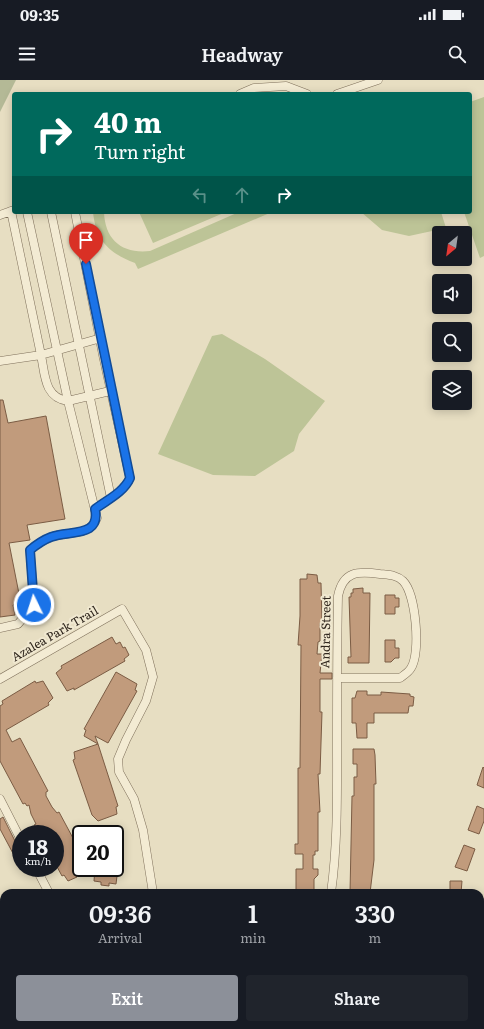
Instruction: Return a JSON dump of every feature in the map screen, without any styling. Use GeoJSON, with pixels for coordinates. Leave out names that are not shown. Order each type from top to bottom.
{"type":"FeatureCollection","features":[{"type":"Feature","properties":{"kind":"street"},"geometry":{"type":"LineString","coordinates":[[342,92],[378,80]]}},
{"type":"Feature","properties":{"kind":"street"},"geometry":{"type":"LineString","coordinates":[[245,92],[254,88],[286,86],[302,92]]}},
{"type":"Feature","properties":{"kind":"street"},"geometry":{"type":"LineString","coordinates":[[0,215],[12,211]]}},
{"type":"Feature","properties":{"kind":"street"},"geometry":{"type":"LineString","coordinates":[[13,214],[41,355],[50,392],[59,400],[68,401],[88,395],[110,391]]}},
{"type":"Feature","properties":{"kind":"street"},"geometry":{"type":"LineString","coordinates":[[0,628],[18,624],[34,605],[30,550],[51,537],[88,530],[94,525],[97,518],[68,401],[27,214]]}},
{"type":"Feature","properties":{"kind":"street"},"geometry":{"type":"LineString","coordinates":[[51,214],[110,498]]}},
{"type":"Feature","properties":{"kind":"street"},"geometry":{"type":"LineString","coordinates":[[75,214],[101,338],[110,391],[130,478],[127,484],[95,509]]}},
{"type":"Feature","properties":{"kind":"street"},"geometry":{"type":"LineString","coordinates":[[0,361],[41,355],[101,338]]}},
{"type":"Feature","properties":{"kind":"street","name":"Andra Street"},"geometry":{"type":"LineString","coordinates":[[332,889],[334,869],[336,819],[337,678],[338,596],[340,586],[345,579],[353,574],[363,572],[396,576],[404,582],[410,590],[416,622],[415,654],[412,667],[400,678],[337,678]]}},
{"type":"Feature","properties":{"kind":"street","name":"Azalea Park Trail"},"geometry":{"type":"LineString","coordinates":[[0,679],[122,609],[146,650],[152,676],[146,701],[118,759],[119,772],[134,799],[143,830],[152,889]]}},
{"type":"Feature","properties":{"kind":"street"},"geometry":{"type":"LineString","coordinates":[[0,799],[13,825]]}},
{"type":"Feature","properties":{"kind":"street"},"geometry":{"type":"LineString","coordinates":[[41,877],[47,889]]}},
{"type":"Feature","properties":{"kind":"green space"},"geometry":{"type":"Polygon","coordinates":[[[0,80],[16,80],[0,112],[0,80]]]}},
{"type":"Feature","properties":{"kind":"green space"},"geometry":{"type":"Polygon","coordinates":[[[484,97],[484,256],[480,258],[472,235],[472,226],[469,226],[465,214],[472,214],[472,101],[484,97]]]}},
{"type":"Feature","properties":{"kind":"green space"},"geometry":{"type":"Polygon","coordinates":[[[93,214],[104,214],[108,230],[117,243],[131,250],[150,251],[234,214],[267,214],[138,269],[135,263],[118,255],[105,245],[97,231],[93,214]]]}},
{"type":"Feature","properties":{"kind":"green space"},"geometry":{"type":"Polygon","coordinates":[[[140,214],[221,214],[153,243],[140,214]]]}},
{"type":"Feature","properties":{"kind":"green space"},"geometry":{"type":"Polygon","coordinates":[[[363,214],[442,214],[445,226],[432,226],[432,231],[409,236],[382,230],[363,214]]]}},
{"type":"Feature","properties":{"kind":"green space"},"geometry":{"type":"Polygon","coordinates":[[[222,334],[265,359],[325,401],[299,434],[294,451],[255,476],[213,475],[158,454],[212,336],[222,334]]]}},
{"type":"Feature","properties":{"kind":"building"},"geometry":{"type":"Polygon","coordinates":[[[0,400],[3,400],[8,423],[46,416],[65,519],[27,525],[30,540],[9,543],[21,604],[13,605],[15,615],[0,617],[0,400]]]}},
{"type":"Feature","properties":{"kind":"building"},"geometry":{"type":"Polygon","coordinates":[[[307,574],[317,575],[318,583],[321,583],[322,623],[320,623],[320,641],[318,642],[317,654],[322,654],[320,673],[332,673],[332,679],[320,679],[320,712],[322,712],[320,774],[318,774],[320,812],[318,812],[318,851],[315,851],[315,855],[313,855],[313,869],[318,869],[318,875],[314,879],[314,889],[296,889],[296,869],[303,869],[303,854],[295,854],[295,844],[298,844],[298,768],[300,768],[301,645],[298,645],[300,579],[307,579],[307,574]]]}},
{"type":"Feature","properties":{"kind":"building"},"geometry":{"type":"Polygon","coordinates":[[[363,588],[363,593],[370,593],[369,663],[348,663],[348,657],[351,657],[349,597],[351,597],[351,593],[353,593],[353,589],[363,588]]]}},
{"type":"Feature","properties":{"kind":"building"},"geometry":{"type":"Polygon","coordinates":[[[385,595],[395,595],[395,598],[399,598],[399,607],[395,607],[395,614],[385,614],[385,595]]]}},
{"type":"Feature","properties":{"kind":"building"},"geometry":{"type":"Polygon","coordinates":[[[112,637],[116,644],[120,642],[123,648],[125,647],[129,655],[124,659],[125,661],[74,690],[74,688],[67,691],[56,673],[62,668],[61,666],[112,637]]]}},
{"type":"Feature","properties":{"kind":"building"},"geometry":{"type":"Polygon","coordinates":[[[385,640],[395,640],[395,648],[399,648],[399,658],[395,658],[391,662],[385,662],[385,640]]]}},
{"type":"Feature","properties":{"kind":"building"},"geometry":{"type":"Polygon","coordinates":[[[116,672],[137,684],[135,690],[137,691],[108,743],[95,736],[98,744],[84,736],[86,730],[84,729],[116,672]]]}},
{"type":"Feature","properties":{"kind":"building"},"geometry":{"type":"Polygon","coordinates":[[[35,681],[36,683],[43,681],[53,698],[48,703],[49,705],[6,730],[12,742],[20,738],[48,791],[46,792],[46,796],[52,807],[57,813],[59,812],[72,836],[72,877],[77,877],[68,881],[64,875],[64,825],[34,825],[36,824],[31,814],[29,805],[27,806],[25,803],[23,804],[0,761],[0,706],[3,704],[2,701],[35,681]]]}},
{"type":"Feature","properties":{"kind":"building"},"geometry":{"type":"Polygon","coordinates":[[[357,691],[367,691],[367,695],[381,695],[381,692],[410,694],[410,696],[414,697],[413,706],[409,706],[408,713],[374,713],[374,723],[367,723],[367,738],[357,738],[356,723],[352,723],[352,698],[355,698],[357,691]]]}},
{"type":"Feature","properties":{"kind":"building"},"geometry":{"type":"Polygon","coordinates":[[[98,744],[118,806],[116,807],[117,814],[98,821],[92,815],[73,760],[75,759],[74,752],[98,744]]]}},
{"type":"Feature","properties":{"kind":"building"},"geometry":{"type":"Polygon","coordinates":[[[353,749],[374,749],[376,784],[374,784],[374,860],[370,889],[350,889],[352,796],[354,796],[354,777],[357,777],[357,764],[353,764],[353,749]]]}},
{"type":"Feature","properties":{"kind":"building"},"geometry":{"type":"Polygon","coordinates":[[[483,767],[484,768],[484,788],[477,785],[483,767]]]}},
{"type":"Feature","properties":{"kind":"building"},"geometry":{"type":"Polygon","coordinates":[[[477,806],[484,809],[484,821],[479,834],[468,830],[477,806]]]}},
{"type":"Feature","properties":{"kind":"building"},"geometry":{"type":"Polygon","coordinates":[[[3,817],[12,835],[12,852],[0,829],[0,819],[3,817]]]}},
{"type":"Feature","properties":{"kind":"building"},"geometry":{"type":"Polygon","coordinates":[[[464,845],[475,849],[467,871],[455,867],[464,845]]]}},
{"type":"Feature","properties":{"kind":"building"},"geometry":{"type":"Polygon","coordinates":[[[94,877],[117,877],[116,884],[109,883],[109,886],[101,885],[101,882],[94,881],[94,877]]]}},
{"type":"Feature","properties":{"kind":"building"},"geometry":{"type":"Polygon","coordinates":[[[450,881],[462,881],[461,889],[450,889],[450,881]]]}},
{"type":"Feature","properties":{"kind":"route"},"geometry":{"type":"LineString","coordinates":[[34,605],[30,550],[51,537],[88,530],[94,525],[97,518],[95,509],[119,492],[127,484],[130,478],[112,399],[86,264]]}}]}
